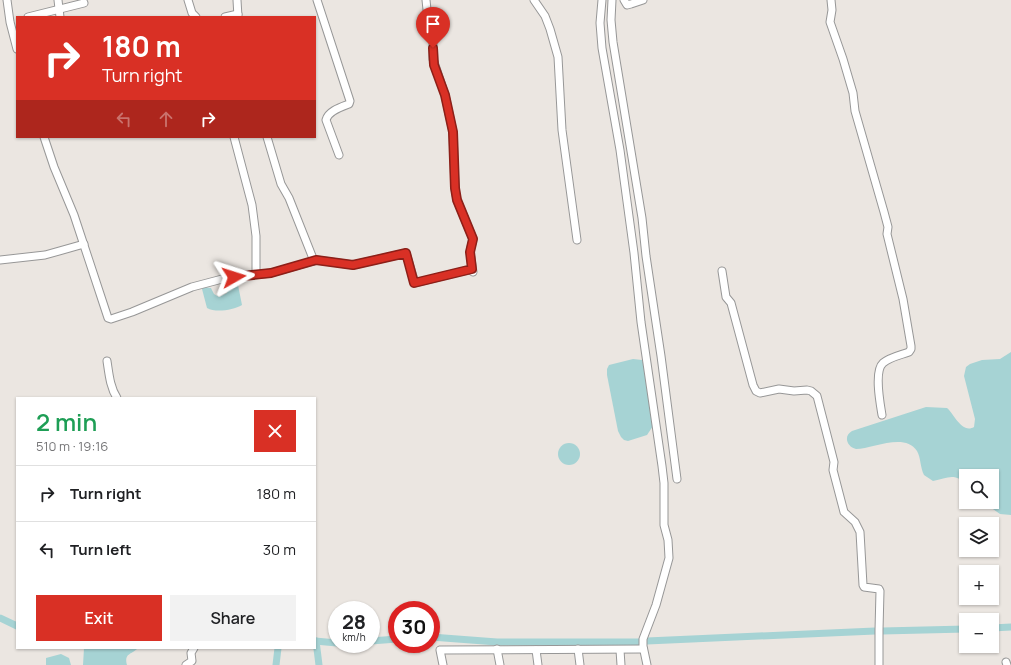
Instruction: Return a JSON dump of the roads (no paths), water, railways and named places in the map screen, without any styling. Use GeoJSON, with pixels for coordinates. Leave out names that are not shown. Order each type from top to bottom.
{"type":"FeatureCollection","features":[{"type":"Feature","properties":{"kind":"street"},"geometry":{"type":"LineString","coordinates":[[7,0],[14,21],[16,40]]}},
{"type":"Feature","properties":{"kind":"street"},"geometry":{"type":"LineString","coordinates":[[58,0],[60,16]]}},
{"type":"Feature","properties":{"kind":"street"},"geometry":{"type":"LineString","coordinates":[[188,0],[192,13],[195,16]]}},
{"type":"Feature","properties":{"kind":"street"},"geometry":{"type":"LineString","coordinates":[[237,0],[238,16]]}},
{"type":"Feature","properties":{"kind":"street"},"geometry":{"type":"LineString","coordinates":[[317,0],[333,44],[350,102],[349,104],[330,113],[326,120],[339,155]]}},
{"type":"Feature","properties":{"kind":"street"},"geometry":{"type":"LineString","coordinates":[[44,138],[84,244],[105,314],[108,318],[112,319],[132,312],[202,283],[226,278],[271,273],[314,261],[324,260],[353,265],[406,253],[414,283],[473,271],[470,252],[473,239],[457,200],[455,188],[453,132],[445,95],[433,59],[433,43],[429,29],[426,0]]}},
{"type":"Feature","properties":{"kind":"street"},"geometry":{"type":"LineString","coordinates":[[534,0],[550,29],[558,57],[562,130],[577,240]]}},
{"type":"Feature","properties":{"kind":"street"},"geometry":{"type":"LineString","coordinates":[[602,0],[600,23],[602,48],[620,150],[634,253],[640,322],[664,483],[664,525],[668,547],[668,566],[656,605],[642,639],[647,665]]}},
{"type":"Feature","properties":{"kind":"street"},"geometry":{"type":"LineString","coordinates":[[612,0],[613,42],[641,211],[677,479]]}},
{"type":"Feature","properties":{"kind":"street"},"geometry":{"type":"LineString","coordinates":[[624,0],[627,4],[631,4],[643,0]]}},
{"type":"Feature","properties":{"kind":"street"},"geometry":{"type":"LineString","coordinates":[[830,0],[832,10],[830,22],[853,93],[855,111],[888,227],[887,234],[903,300],[911,346],[909,352],[887,360],[879,369],[879,390],[882,415]]}},
{"type":"Feature","properties":{"kind":"street"},"geometry":{"type":"LineString","coordinates":[[32,16],[84,3]]}},
{"type":"Feature","properties":{"kind":"street"},"geometry":{"type":"LineString","coordinates":[[234,138],[252,205],[256,236],[256,274]]}},
{"type":"Feature","properties":{"kind":"street"},"geometry":{"type":"LineString","coordinates":[[267,138],[281,184],[289,198],[314,261]]}},
{"type":"Feature","properties":{"kind":"street"},"geometry":{"type":"LineString","coordinates":[[0,260],[45,255],[84,244]]}},
{"type":"Feature","properties":{"kind":"street"},"geometry":{"type":"LineString","coordinates":[[722,271],[726,297],[731,303],[751,378],[756,391],[760,393],[779,389],[794,391],[807,390],[817,396],[834,462],[833,470],[844,512],[855,522],[860,532],[863,585],[879,589],[880,591],[879,665]]}},
{"type":"Feature","properties":{"kind":"street"},"geometry":{"type":"LineString","coordinates":[[107,361],[110,381],[116,397]]}},
{"type":"Feature","properties":{"kind":"street"},"geometry":{"type":"LineString","coordinates":[[186,665],[192,661],[191,653],[193,649]]}},
{"type":"Feature","properties":{"kind":"street"},"geometry":{"type":"LineString","coordinates":[[497,649],[500,665]]}},
{"type":"Feature","properties":{"kind":"street"},"geometry":{"type":"LineString","coordinates":[[578,649],[580,665]]}},
{"type":"Feature","properties":{"kind":"street"},"geometry":{"type":"LineString","coordinates":[[443,665],[440,650],[643,649]]}},
{"type":"Feature","properties":{"kind":"street"},"geometry":{"type":"LineString","coordinates":[[536,650],[538,665]]}},
{"type":"Feature","properties":{"kind":"street"},"geometry":{"type":"LineString","coordinates":[[620,650],[621,665]]}},
{"type":"Feature","properties":{"kind":"water"},"geometry":{"type":"Polygon","coordinates":[[[237,280],[242,305],[224,310],[211,310],[207,308],[202,289],[204,287],[211,288],[214,294],[219,297],[227,293],[230,283],[237,280]]]}},
{"type":"Feature","properties":{"kind":"water"},"geometry":{"type":"Polygon","coordinates":[[[1011,352],[1011,515],[1000,514],[993,509],[999,509],[999,469],[959,469],[959,478],[951,477],[933,481],[924,475],[917,451],[912,445],[897,442],[856,449],[848,444],[847,438],[849,433],[852,431],[926,407],[947,408],[962,426],[966,428],[974,427],[975,419],[964,376],[966,367],[982,360],[1000,359],[1011,352]]]}},
{"type":"Feature","properties":{"kind":"water"},"geometry":{"type":"Polygon","coordinates":[[[633,359],[642,360],[644,365],[653,426],[647,435],[628,441],[621,437],[618,431],[607,369],[609,365],[633,359]]]}},
{"type":"Feature","properties":{"kind":"water"},"geometry":{"type":"Polygon","coordinates":[[[569,443],[577,446],[580,454],[577,462],[569,465],[561,462],[558,454],[561,446],[569,443]]]}},
{"type":"Feature","properties":{"kind":"water"},"geometry":{"type":"Polygon","coordinates":[[[84,649],[136,649],[127,656],[127,665],[83,665],[84,649]]]}},
{"type":"Feature","properties":{"kind":"water"},"geometry":{"type":"Polygon","coordinates":[[[61,654],[69,658],[71,665],[46,665],[46,658],[61,654]]]}},
{"type":"Feature","properties":{"kind":"waterway"},"geometry":{"type":"LineString","coordinates":[[0,618],[16,626]]}},
{"type":"Feature","properties":{"kind":"waterway"},"geometry":{"type":"LineString","coordinates":[[999,628],[1011,627]]}},
{"type":"Feature","properties":{"kind":"waterway"},"geometry":{"type":"LineString","coordinates":[[882,631],[959,629]]}},
{"type":"Feature","properties":{"kind":"waterway"},"geometry":{"type":"LineString","coordinates":[[647,641],[875,631]]}},
{"type":"Feature","properties":{"kind":"waterway"},"geometry":{"type":"LineString","coordinates":[[440,638],[497,642],[638,642]]}},
{"type":"Feature","properties":{"kind":"waterway"},"geometry":{"type":"LineString","coordinates":[[380,640],[388,640]]}},
{"type":"Feature","properties":{"kind":"waterway"},"geometry":{"type":"LineString","coordinates":[[316,641],[328,642]]}},
{"type":"Feature","properties":{"kind":"waterway"},"geometry":{"type":"LineString","coordinates":[[316,641],[319,665]]}},
{"type":"Feature","properties":{"kind":"waterway"},"geometry":{"type":"LineString","coordinates":[[276,665],[278,649]]}}]}
